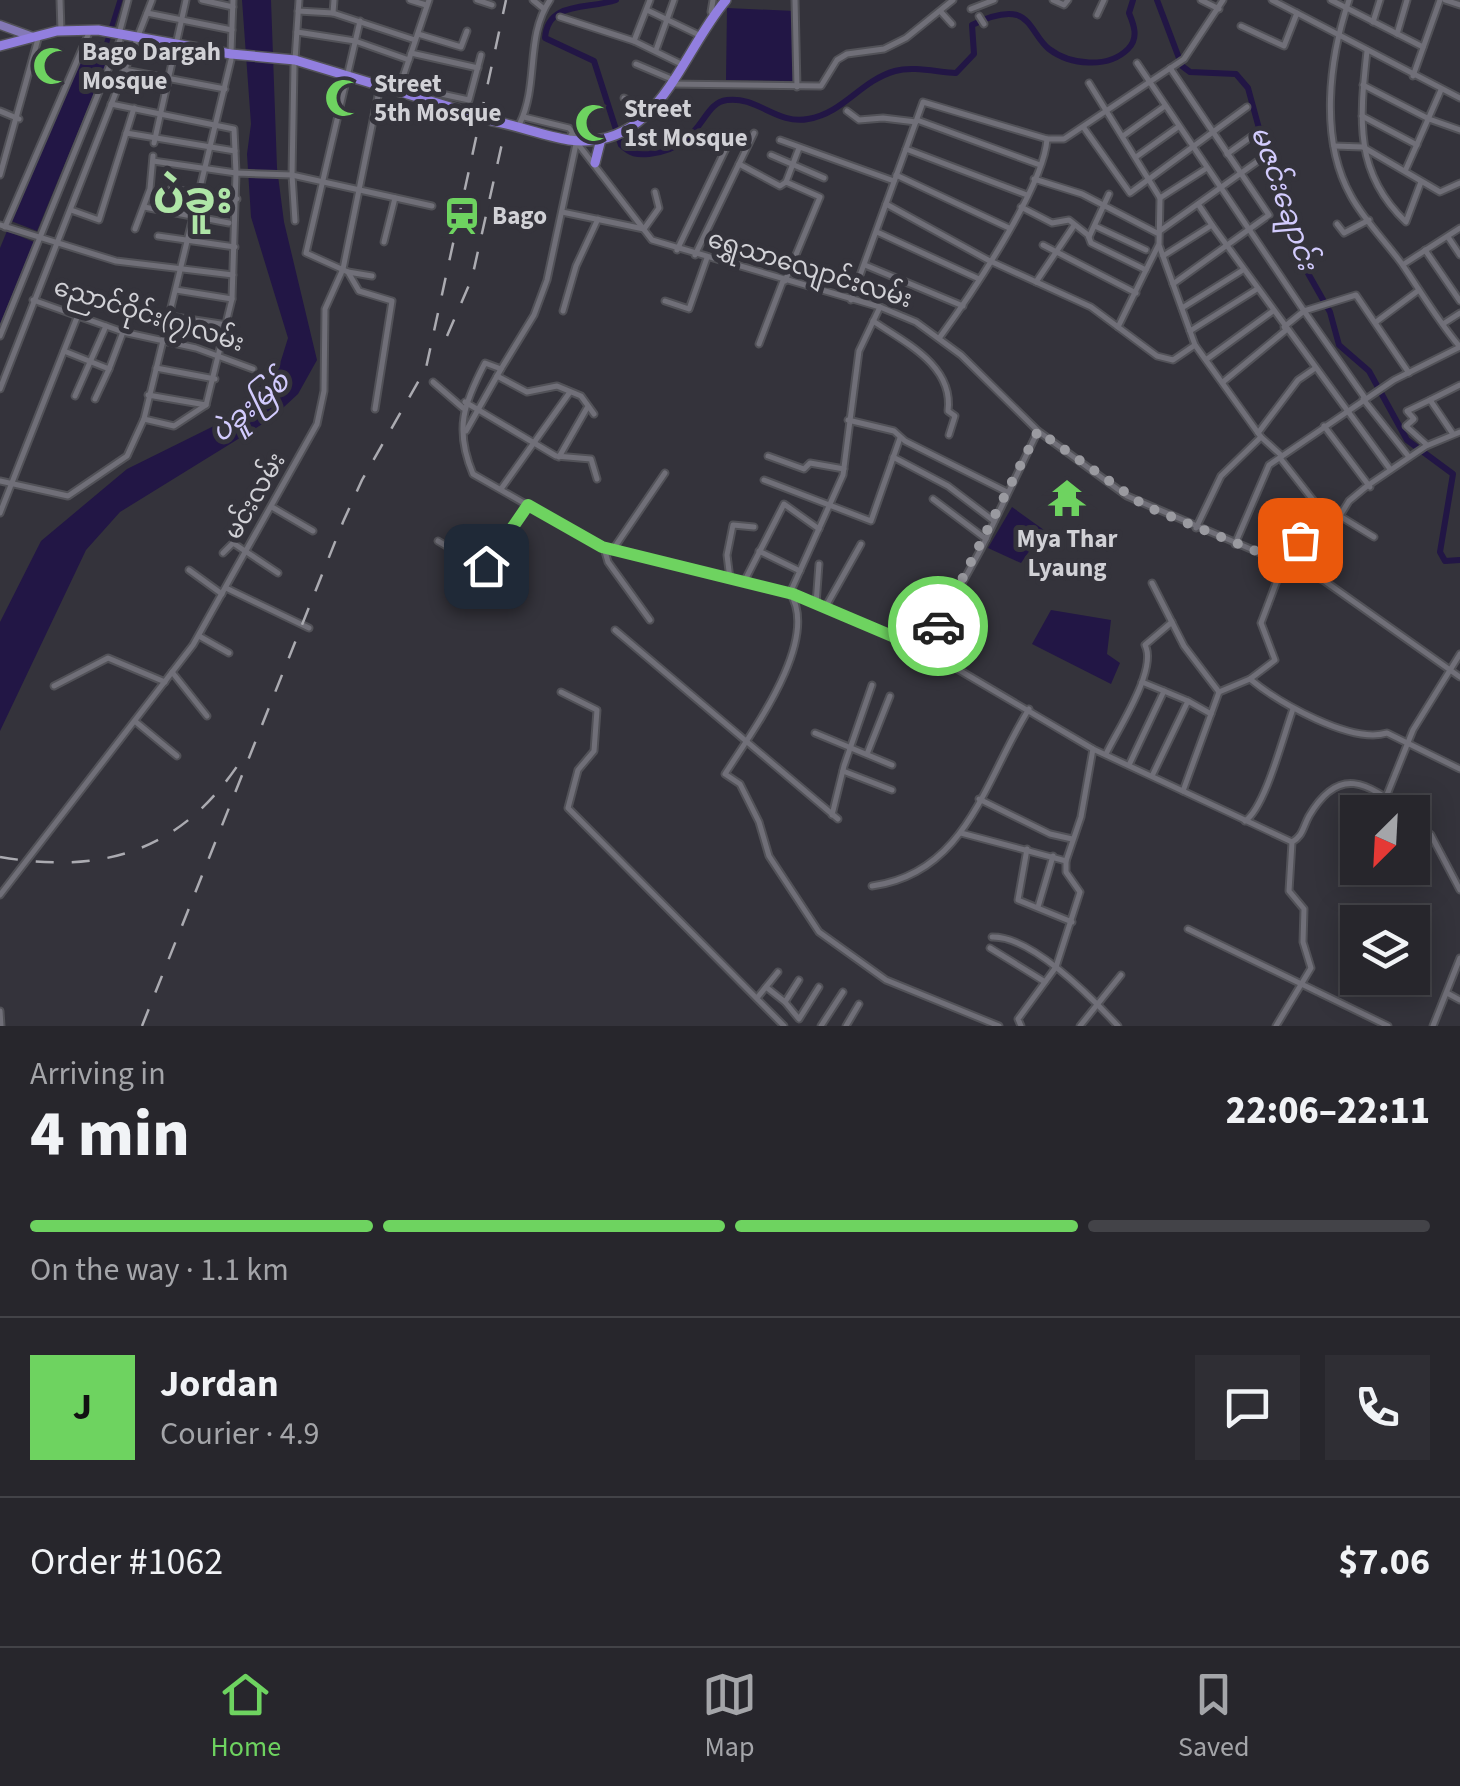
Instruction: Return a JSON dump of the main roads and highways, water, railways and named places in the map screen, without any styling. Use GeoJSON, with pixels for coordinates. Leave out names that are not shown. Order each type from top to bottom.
{"type":"FeatureCollection","features":[{"type":"Feature","properties":{"kind":"highway"},"geometry":{"type":"LineString","coordinates":[[0,48],[61,30],[233,57],[291,62],[346,74],[470,114],[575,139],[601,139],[627,129],[651,112],[711,12],[724,0]]}},
{"type":"Feature","properties":{"kind":"highway"},"geometry":{"type":"LineString","coordinates":[[627,129],[670,81],[724,0]]}},
{"type":"Feature","properties":{"kind":"highway"},"geometry":{"type":"LineString","coordinates":[[36,38],[95,34]]}},
{"type":"Feature","properties":{"kind":"highway"},"geometry":{"type":"LineString","coordinates":[[380,85],[400,87],[470,114]]}},
{"type":"Feature","properties":{"kind":"highway"},"geometry":{"type":"LineString","coordinates":[[494,119],[522,120],[575,139],[616,134]]}},
{"type":"Feature","properties":{"kind":"highway"},"geometry":{"type":"LineString","coordinates":[[595,163],[601,139]]}},
{"type":"Feature","properties":{"kind":"main road"},"geometry":{"type":"LineString","coordinates":[[0,26],[36,38]]}},
{"type":"Feature","properties":{"kind":"water","name":"ပဲခူးမြစ်"},"geometry":{"type":"Polygon","coordinates":[[[242,0],[271,0],[277,168],[284,222],[317,360],[298,394],[272,418],[120,512],[86,550],[0,731],[0,622],[41,541],[127,469],[226,420],[279,367],[288,338],[251,217],[247,154],[251,124],[242,0]]]}},
{"type":"Feature","properties":{"kind":"water"},"geometry":{"type":"Polygon","coordinates":[[[727,8],[795,11],[794,81],[726,80],[727,8]]]}},
{"type":"Feature","properties":{"kind":"water"},"geometry":{"type":"Polygon","coordinates":[[[90,39],[113,47],[37,231],[11,221],[90,39]]]}},
{"type":"Feature","properties":{"kind":"water"},"geometry":{"type":"Polygon","coordinates":[[[7,231],[34,242],[0,324],[0,248],[7,231]]]}},
{"type":"Feature","properties":{"kind":"water"},"geometry":{"type":"Polygon","coordinates":[[[1012,507],[1044,530],[1021,563],[988,548],[1012,507]]]}},
{"type":"Feature","properties":{"kind":"water"},"geometry":{"type":"Polygon","coordinates":[[[1051,610],[1111,620],[1107,654],[1120,663],[1111,684],[1032,644],[1051,610]]]}},
{"type":"Feature","properties":{"kind":"waterway"},"geometry":{"type":"LineString","coordinates":[[106,45],[120,0]]}},
{"type":"Feature","properties":{"kind":"waterway","name":"မဇင်းချောင်း"},"geometry":{"type":"LineString","coordinates":[[616,0],[561,12],[553,17],[545,38],[594,61],[621,145],[641,154],[667,150],[681,143],[711,109],[727,100],[748,102],[786,118],[808,119],[832,110],[895,71],[956,73],[974,54],[972,25],[999,15],[1022,17],[1049,49],[1067,59],[1110,60],[1128,49],[1134,40],[1129,13],[1133,0]]}},
{"type":"Feature","properties":{"kind":"waterway","name":"မဇင်းချောင်း"},"geometry":{"type":"LineString","coordinates":[[1157,0],[1182,66],[1190,72],[1236,74],[1248,88],[1263,143],[1288,192],[1305,268],[1330,312],[1339,345],[1369,371],[1407,440],[1453,474],[1440,552],[1445,561],[1460,560]]}},
{"type":"Feature","properties":{"kind":"railway"},"geometry":{"type":"LineString","coordinates":[[142,1026],[343,522],[362,480],[426,368],[506,0]]}},
{"type":"Feature","properties":{"kind":"railway"},"geometry":{"type":"LineString","coordinates":[[447,336],[472,278],[503,139]]}},
{"type":"Feature","properties":{"kind":"railway"},"geometry":{"type":"LineString","coordinates":[[0,857],[71,862],[104,859],[134,850],[190,819],[238,765]]}},
{"type":"Feature","properties":{"kind":"place","name":"Bago Dargah Mosque"},"geometry":{"type":"Point","coordinates":[52,66]}},
{"type":"Feature","properties":{"kind":"place","name":"Street 5th Mosque"},"geometry":{"type":"Point","coordinates":[344,98]}},
{"type":"Feature","properties":{"kind":"place","name":"Street 1st Mosque"},"geometry":{"type":"Point","coordinates":[594,123]}},
{"type":"Feature","properties":{"kind":"place","name":"Bago"},"geometry":{"type":"Point","coordinates":[462,216]}},
{"type":"Feature","properties":{"kind":"place","name":"Mya Thar Lyaung"},"geometry":{"type":"Point","coordinates":[1067,498]}},
{"type":"Feature","properties":{"kind":"district","name":"ပဲခူး"},"geometry":{"type":"Point","coordinates":[193,199]}}]}
